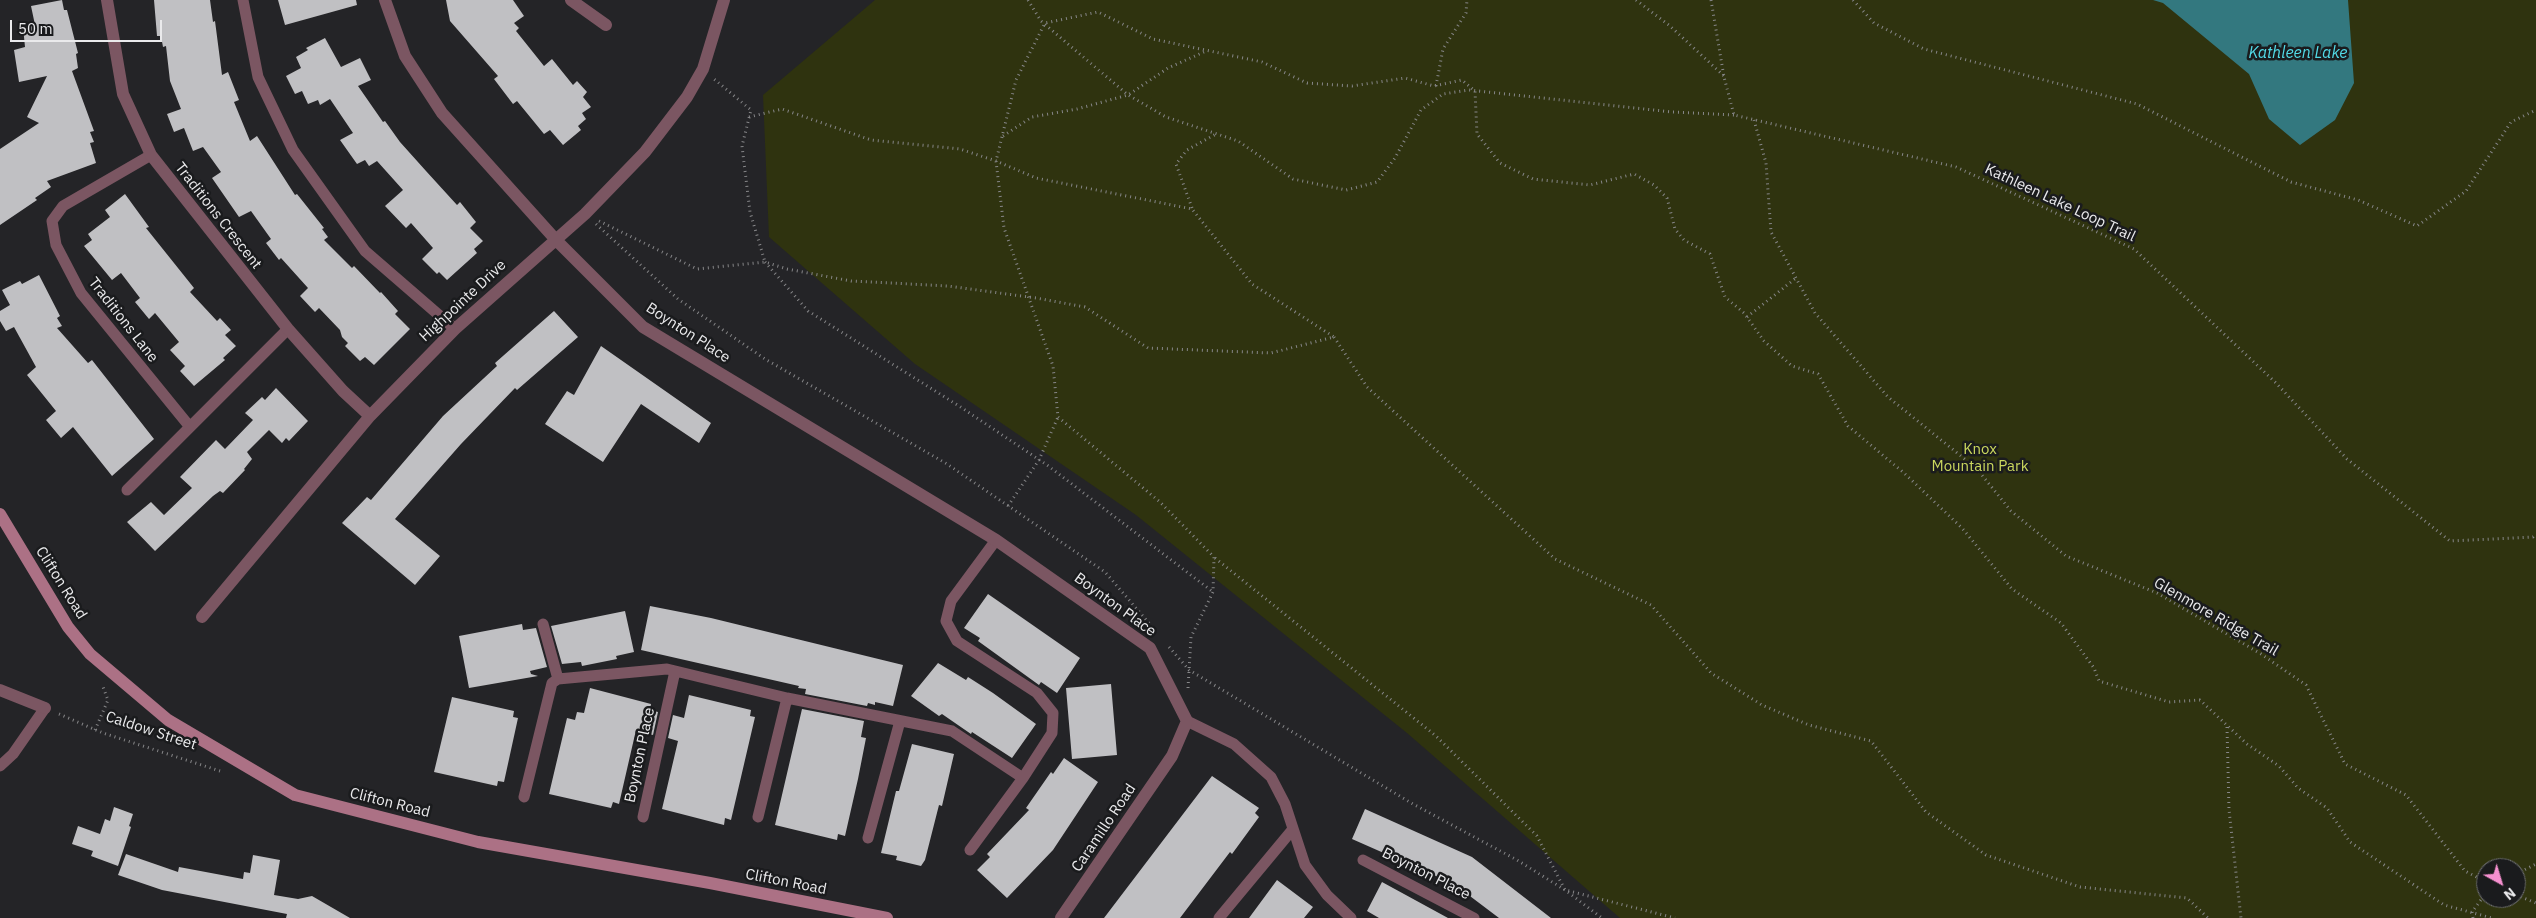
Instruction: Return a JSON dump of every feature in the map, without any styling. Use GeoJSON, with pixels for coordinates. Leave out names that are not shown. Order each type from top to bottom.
{"type":"FeatureCollection","features":[{"type":"Feature","properties":{"kind":"main road","name":"Clifton Road"},"geometry":{"type":"LineString","coordinates":[[0,514],[68,627],[90,654],[168,720],[295,795],[478,842],[710,883],[887,918]]}},
{"type":"Feature","properties":{"kind":"street","name":"Traditions Crescent"},"geometry":{"type":"LineString","coordinates":[[107,0],[123,94],[151,155],[288,329],[342,391],[370,416]]}},
{"type":"Feature","properties":{"kind":"street","name":"Boynton Place"},"geometry":{"type":"LineString","coordinates":[[385,0],[405,56],[442,113],[556,240],[643,327],[996,540],[1150,648],[1186,721]]}},
{"type":"Feature","properties":{"kind":"street"},"geometry":{"type":"LineString","coordinates":[[571,0],[606,25]]}},
{"type":"Feature","properties":{"kind":"street","name":"Highpointe Drive"},"geometry":{"type":"LineString","coordinates":[[202,616],[370,416],[455,329],[585,214],[645,152],[687,97],[703,69],[724,0]]}},
{"type":"Feature","properties":{"kind":"street"},"geometry":{"type":"LineString","coordinates":[[0,690],[45,708]]}},
{"type":"Feature","properties":{"kind":"street","name":"Caramillo Road"},"geometry":{"type":"LineString","coordinates":[[1061,918],[1172,756],[1186,721]]}},
{"type":"Feature","properties":{"kind":"lane"},"geometry":{"type":"LineString","coordinates":[[243,0],[258,77],[293,150],[365,251],[455,329]]}},
{"type":"Feature","properties":{"kind":"lane","name":"Traditions Lane"},"geometry":{"type":"LineString","coordinates":[[151,155],[63,206],[52,221],[56,245],[81,293],[190,427]]}},
{"type":"Feature","properties":{"kind":"lane"},"geometry":{"type":"LineString","coordinates":[[128,490],[288,329]]}},
{"type":"Feature","properties":{"kind":"lane"},"geometry":{"type":"LineString","coordinates":[[970,850],[1023,778],[1052,733],[1053,713],[1037,693],[957,641],[946,621],[952,601],[996,540]]}},
{"type":"Feature","properties":{"kind":"lane"},"geometry":{"type":"LineString","coordinates":[[543,624],[558,679]]}},
{"type":"Feature","properties":{"kind":"lane"},"geometry":{"type":"LineString","coordinates":[[524,797],[552,684],[558,679],[667,669],[787,698],[952,731],[1023,778]]}},
{"type":"Feature","properties":{"kind":"lane","name":"Boynton Place"},"geometry":{"type":"LineString","coordinates":[[643,817],[675,671]]}},
{"type":"Feature","properties":{"kind":"lane"},"geometry":{"type":"LineString","coordinates":[[758,817],[787,698]]}},
{"type":"Feature","properties":{"kind":"lane"},"geometry":{"type":"LineString","coordinates":[[0,766],[13,754],[45,708]]}},
{"type":"Feature","properties":{"kind":"lane"},"geometry":{"type":"LineString","coordinates":[[868,838],[900,721]]}},
{"type":"Feature","properties":{"kind":"lane"},"geometry":{"type":"LineString","coordinates":[[1186,721],[1234,744],[1271,777],[1285,804],[1305,865],[1327,896],[1351,918]]}},
{"type":"Feature","properties":{"kind":"lane"},"geometry":{"type":"LineString","coordinates":[[1219,918],[1293,829]]}},
{"type":"Feature","properties":{"kind":"lane","name":"Boynton Place"},"geometry":{"type":"LineString","coordinates":[[1363,860],[1474,918]]}},
{"type":"Feature","properties":{"kind":"path"},"geometry":{"type":"LineString","coordinates":[[1028,0],[1044,23],[1128,95],[1166,116],[1238,141],[1293,179],[1346,190],[1377,182],[1396,158],[1421,110],[1443,94],[1475,91]]}},
{"type":"Feature","properties":{"kind":"path"},"geometry":{"type":"LineString","coordinates":[[1436,86],[1443,49],[1466,13],[1467,0]]}},
{"type":"Feature","properties":{"kind":"path"},"geometry":{"type":"LineString","coordinates":[[1636,0],[1670,26],[1724,77]]}},
{"type":"Feature","properties":{"kind":"path"},"geometry":{"type":"LineString","coordinates":[[1711,0],[1724,77],[1734,115]]}},
{"type":"Feature","properties":{"kind":"path"},"geometry":{"type":"LineString","coordinates":[[1853,0],[1874,23],[1924,49],[2137,104],[2291,182],[2358,200],[2417,226],[2466,192],[2511,122],[2536,110]]}},
{"type":"Feature","properties":{"kind":"path"},"geometry":{"type":"LineString","coordinates":[[1044,23],[1098,12],[1152,39],[1262,62],[1307,83],[1352,86],[1405,78],[1436,86],[1462,80],[1475,91],[1477,134],[1500,163],[1532,180],[1590,185],[1634,174],[1654,185],[1667,198],[1675,229],[1684,240],[1710,254],[1725,297],[1747,317],[1764,341],[1792,366],[1818,374],[1848,426],[1904,473],[1962,528],[2012,589],[2061,623],[2094,668],[2099,681],[2169,702],[2200,700],[2247,744],[2279,766],[2298,788],[2327,808],[2350,842],[2444,905],[2492,918]]}},
{"type":"Feature","properties":{"kind":"path"},"geometry":{"type":"LineString","coordinates":[[1008,506],[1039,460],[1058,417],[1053,366],[1004,228],[996,160],[1016,80],[1044,23]]}},
{"type":"Feature","properties":{"kind":"path"},"geometry":{"type":"LineString","coordinates":[[1002,137],[1032,117],[1076,109],[1128,95],[1168,68],[1204,51]]}},
{"type":"Feature","properties":{"kind":"path"},"geometry":{"type":"LineString","coordinates":[[703,69],[751,110],[742,146],[750,212],[765,262],[808,311],[959,406],[1039,460],[1212,592]]}},
{"type":"Feature","properties":{"kind":"path","name":"Kathleen Lake Loop Trail"},"geometry":{"type":"LineString","coordinates":[[1475,91],[1672,112],[1734,115],[1956,167],[2134,249],[2276,384],[2347,459],[2450,541],[2533,537],[2536,534]]}},
{"type":"Feature","properties":{"kind":"path"},"geometry":{"type":"LineString","coordinates":[[749,117],[782,109],[871,140],[960,149],[996,160],[1036,178],[1192,209]]}},
{"type":"Feature","properties":{"kind":"path","name":"Glenmore Ridge Trail"},"geometry":{"type":"LineString","coordinates":[[1754,120],[1766,163],[1771,232],[1815,313],[1888,397],[1977,469],[2011,511],[2066,556],[2157,593],[2261,654],[2306,685],[2345,764],[2406,795],[2465,871],[2476,877]]}},
{"type":"Feature","properties":{"kind":"path"},"geometry":{"type":"LineString","coordinates":[[1216,134],[1187,150],[1176,164],[1192,209],[1252,284],[1334,337],[1368,387],[1555,559],[1651,605],[1711,673],[1762,705],[1809,725],[1871,741],[1926,812],[1986,855],[2080,887],[2187,898],[2208,918]]}},
{"type":"Feature","properties":{"kind":"path"},"geometry":{"type":"LineString","coordinates":[[585,214],[697,269],[765,262],[787,270],[851,281],[948,286],[1028,296],[1085,307],[1148,348],[1271,353],[1334,337]]}},
{"type":"Feature","properties":{"kind":"path"},"geometry":{"type":"LineString","coordinates":[[585,214],[678,299],[750,348],[947,464],[1105,572],[1159,635]]}},
{"type":"Feature","properties":{"kind":"path"},"geometry":{"type":"LineString","coordinates":[[1747,317],[1796,278]]}},
{"type":"Feature","properties":{"kind":"path"},"geometry":{"type":"LineString","coordinates":[[1058,417],[1160,502],[1214,557],[1436,736],[1537,836],[1565,890],[1675,918]]}},
{"type":"Feature","properties":{"kind":"path"},"geometry":{"type":"LineString","coordinates":[[1186,721],[1191,637],[1212,592],[1214,557]]}},
{"type":"Feature","properties":{"kind":"path"},"geometry":{"type":"LineString","coordinates":[[1165,642],[1189,670],[1370,780],[1517,860],[1565,890],[1602,918]]}},
{"type":"Feature","properties":{"kind":"path"},"geometry":{"type":"LineString","coordinates":[[95,730],[108,700],[101,682]]}},
{"type":"Feature","properties":{"kind":"path","name":"Caldow Street"},"geometry":{"type":"LineString","coordinates":[[45,708],[95,730],[222,772]]}},
{"type":"Feature","properties":{"kind":"path"},"geometry":{"type":"LineString","coordinates":[[2227,726],[2229,810],[2242,918]]}},
{"type":"Feature","properties":{"kind":"path"},"geometry":{"type":"LineString","coordinates":[[2473,918],[2472,912],[2476,907]]}},
{"type":"Feature","properties":{"kind":"green space","name":"Knox Mountain Park"},"geometry":{"type":"Polygon","coordinates":[[[875,0],[2536,0],[2536,918],[1620,918],[1407,733],[1136,515],[915,364],[769,237],[763,95],[875,0]]]}},
{"type":"Feature","properties":{"kind":"water","name":"Kathleen Lake"},"geometry":{"type":"Polygon","coordinates":[[[2153,0],[2348,0],[2354,83],[2335,120],[2300,145],[2269,119],[2249,74],[2163,3],[2153,0]]]}},
{"type":"Feature","properties":{"kind":"building"},"geometry":{"type":"Polygon","coordinates":[[[62,0],[64,10],[67,10],[78,53],[76,54],[78,68],[72,71],[94,131],[90,132],[94,142],[90,143],[96,163],[47,181],[51,187],[35,198],[37,200],[0,225],[0,149],[39,123],[27,117],[47,76],[19,82],[14,50],[25,47],[23,27],[35,25],[31,6],[62,0]]]}},
{"type":"Feature","properties":{"kind":"building"},"geometry":{"type":"Polygon","coordinates":[[[154,0],[210,0],[213,22],[215,21],[222,75],[228,72],[239,100],[234,102],[250,141],[257,136],[295,195],[297,194],[324,228],[322,229],[328,237],[324,240],[352,268],[354,266],[381,292],[398,311],[395,314],[410,329],[374,365],[365,357],[360,361],[345,346],[348,343],[342,337],[340,330],[319,308],[315,312],[300,296],[308,288],[281,258],[279,260],[266,243],[271,239],[251,211],[239,217],[212,178],[221,172],[203,147],[193,151],[184,128],[174,132],[167,114],[181,109],[170,81],[166,46],[163,47],[161,36],[157,36],[154,0]]]}},
{"type":"Feature","properties":{"kind":"building"},"geometry":{"type":"Polygon","coordinates":[[[278,0],[356,0],[357,5],[285,25],[278,0]]]}},
{"type":"Feature","properties":{"kind":"building"},"geometry":{"type":"Polygon","coordinates":[[[446,0],[513,0],[524,16],[514,23],[519,28],[516,31],[544,66],[552,59],[573,85],[577,81],[587,92],[583,97],[591,107],[582,113],[586,119],[578,126],[581,130],[563,145],[550,130],[544,134],[517,101],[513,104],[494,79],[498,76],[450,21],[446,0]]]}},
{"type":"Feature","properties":{"kind":"building"},"geometry":{"type":"Polygon","coordinates":[[[325,38],[341,67],[360,58],[371,80],[358,86],[383,122],[385,121],[400,142],[457,205],[460,202],[476,222],[470,228],[483,241],[474,249],[477,253],[447,280],[439,272],[437,274],[422,259],[433,248],[411,223],[406,228],[385,206],[403,190],[377,161],[369,166],[365,160],[357,164],[340,140],[353,133],[330,99],[320,105],[318,100],[308,104],[302,91],[295,94],[286,76],[301,68],[296,57],[308,50],[306,48],[325,38]]]}},
{"type":"Feature","properties":{"kind":"building"},"geometry":{"type":"Polygon","coordinates":[[[125,194],[149,227],[146,228],[194,288],[190,292],[217,321],[220,318],[231,330],[225,335],[236,346],[223,358],[225,360],[194,386],[180,371],[185,366],[170,350],[179,342],[155,313],[149,319],[135,302],[140,298],[121,273],[112,280],[84,246],[92,240],[88,234],[110,217],[105,210],[125,194]]]}},
{"type":"Feature","properties":{"kind":"building"},"geometry":{"type":"Polygon","coordinates":[[[39,275],[60,316],[57,318],[62,326],[57,328],[88,363],[92,360],[154,439],[112,476],[73,427],[61,438],[46,420],[56,411],[27,375],[36,367],[14,327],[6,331],[0,321],[0,311],[10,305],[2,290],[20,281],[22,284],[39,275]]]}},
{"type":"Feature","properties":{"kind":"building"},"geometry":{"type":"Polygon","coordinates":[[[554,311],[578,337],[517,390],[515,388],[461,444],[395,519],[440,556],[415,585],[342,523],[367,497],[371,500],[443,416],[497,366],[495,363],[554,311]]]}},
{"type":"Feature","properties":{"kind":"building"},"geometry":{"type":"Polygon","coordinates":[[[601,346],[711,423],[699,443],[641,404],[603,462],[545,424],[567,391],[574,395],[601,346]]]}},
{"type":"Feature","properties":{"kind":"building"},"geometry":{"type":"Polygon","coordinates":[[[276,388],[308,421],[289,441],[286,438],[282,443],[269,430],[247,452],[252,459],[245,470],[223,493],[220,491],[213,496],[155,551],[127,522],[151,502],[164,515],[192,488],[180,477],[216,440],[225,449],[253,420],[245,413],[262,397],[265,400],[276,388]]]}},
{"type":"Feature","properties":{"kind":"building"},"geometry":{"type":"Polygon","coordinates":[[[988,594],[1080,658],[1057,693],[1041,682],[1039,685],[978,641],[980,638],[964,628],[988,594]]]}},
{"type":"Feature","properties":{"kind":"building"},"geometry":{"type":"Polygon","coordinates":[[[650,606],[711,618],[903,665],[893,706],[875,702],[875,705],[868,703],[867,706],[805,694],[806,689],[798,688],[799,686],[641,650],[650,606]]]}},
{"type":"Feature","properties":{"kind":"building"},"geometry":{"type":"Polygon","coordinates":[[[625,611],[634,652],[616,656],[617,659],[582,666],[581,662],[562,664],[551,626],[625,611]]]}},
{"type":"Feature","properties":{"kind":"building"},"geometry":{"type":"Polygon","coordinates":[[[522,624],[523,630],[536,628],[547,667],[530,671],[531,674],[538,676],[469,688],[459,636],[522,624]]]}},
{"type":"Feature","properties":{"kind":"building"},"geometry":{"type":"Polygon","coordinates":[[[938,663],[966,680],[968,677],[1036,724],[1012,758],[942,714],[939,716],[911,696],[938,663]]]}},
{"type":"Feature","properties":{"kind":"building"},"geometry":{"type":"Polygon","coordinates":[[[1111,684],[1117,755],[1072,759],[1066,688],[1111,684]]]}},
{"type":"Feature","properties":{"kind":"building"},"geometry":{"type":"Polygon","coordinates":[[[590,688],[651,704],[650,710],[658,712],[653,735],[636,730],[619,804],[613,802],[611,808],[549,794],[567,718],[575,720],[577,712],[584,713],[590,688]]]}},
{"type":"Feature","properties":{"kind":"building"},"geometry":{"type":"Polygon","coordinates":[[[689,695],[751,710],[750,716],[755,717],[731,820],[725,818],[724,825],[662,809],[678,741],[668,738],[673,715],[684,718],[689,695]]]}},
{"type":"Feature","properties":{"kind":"building"},"geometry":{"type":"Polygon","coordinates":[[[452,697],[514,711],[513,717],[518,718],[504,782],[498,781],[497,786],[434,772],[452,697]]]}},
{"type":"Feature","properties":{"kind":"building"},"geometry":{"type":"Polygon","coordinates":[[[802,709],[864,721],[861,737],[866,738],[858,779],[845,836],[838,834],[837,840],[775,825],[802,709]]]}},
{"type":"Feature","properties":{"kind":"building"},"geometry":{"type":"Polygon","coordinates":[[[912,744],[954,754],[942,806],[939,805],[925,860],[921,866],[896,860],[897,856],[881,853],[896,791],[899,791],[912,744]]]}},
{"type":"Feature","properties":{"kind":"building"},"geometry":{"type":"Polygon","coordinates":[[[1064,758],[1098,782],[1053,850],[1007,898],[977,870],[990,857],[987,854],[1029,810],[1026,808],[1051,772],[1053,774],[1064,758]]]}},
{"type":"Feature","properties":{"kind":"building"},"geometry":{"type":"Polygon","coordinates":[[[1212,776],[1259,808],[1255,813],[1259,817],[1232,854],[1230,852],[1180,918],[1104,918],[1212,776]]]}},
{"type":"Feature","properties":{"kind":"building"},"geometry":{"type":"Polygon","coordinates":[[[114,807],[133,814],[129,826],[131,827],[118,866],[91,856],[93,851],[72,844],[78,826],[100,834],[105,819],[110,821],[114,807]]]}},
{"type":"Feature","properties":{"kind":"building"},"geometry":{"type":"Polygon","coordinates":[[[1365,809],[1472,857],[1551,918],[1499,918],[1454,884],[1352,839],[1365,809]]]}},
{"type":"Feature","properties":{"kind":"building"},"geometry":{"type":"Polygon","coordinates":[[[126,854],[178,872],[179,867],[243,879],[244,872],[250,873],[253,855],[280,860],[274,895],[298,899],[312,896],[350,918],[286,918],[287,914],[162,890],[118,875],[126,854]]]}},
{"type":"Feature","properties":{"kind":"building"},"geometry":{"type":"Polygon","coordinates":[[[1277,880],[1313,907],[1304,918],[1249,918],[1277,880]]]}},
{"type":"Feature","properties":{"kind":"building"},"geometry":{"type":"Polygon","coordinates":[[[1382,882],[1448,918],[1379,918],[1367,911],[1382,882]]]}}]}
